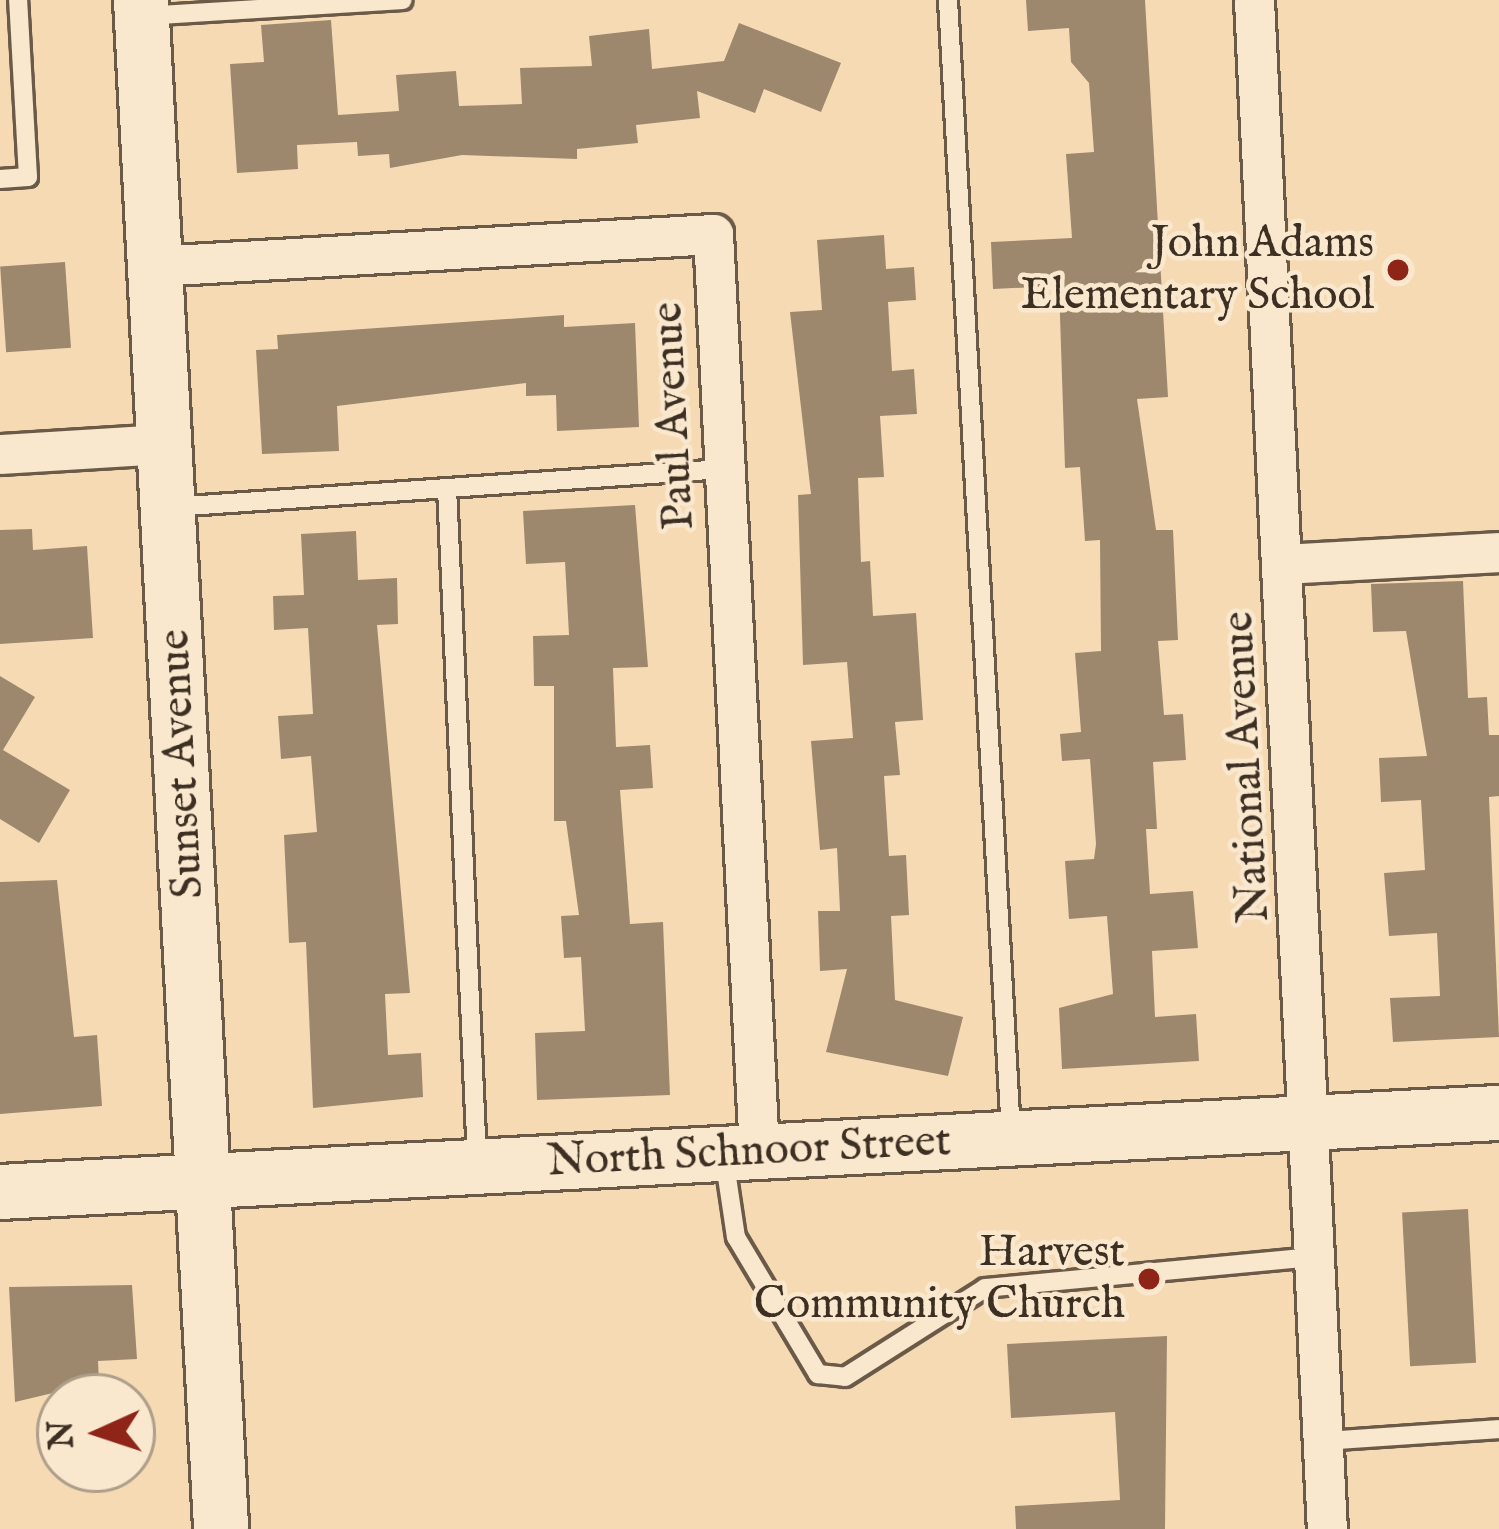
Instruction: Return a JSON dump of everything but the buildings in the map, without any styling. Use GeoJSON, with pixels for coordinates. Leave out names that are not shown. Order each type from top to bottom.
{"type":"FeatureCollection","features":[{"type":"Feature","properties":{"kind":"main road","name":"Sunset Avenue"},"geometry":{"type":"LineString","coordinates":[[141,8],[221,1529]]}},
{"type":"Feature","properties":{"kind":"main road","name":"North Schnoor Street"},"geometry":{"type":"LineString","coordinates":[[0,1192],[1499,1113]]}},
{"type":"Feature","properties":{"kind":"street","name":"National Avenue"},"geometry":{"type":"LineString","coordinates":[[1254,0],[1314,1124],[1327,1529]]}},
{"type":"Feature","properties":{"kind":"street","name":"Paul Avenue"},"geometry":{"type":"LineString","coordinates":[[155,266],[712,234],[724,469],[741,1152]]}},
{"type":"Feature","properties":{"kind":"street"},"geometry":{"type":"LineString","coordinates":[[0,454],[164,444]]}},
{"type":"Feature","properties":{"kind":"street"},"geometry":{"type":"LineString","coordinates":[[1284,564],[1499,552]]}},
{"type":"Feature","properties":{"kind":"lane"},"geometry":{"type":"LineString","coordinates":[[0,178],[28,177],[18,0]]}},
{"type":"Feature","properties":{"kind":"lane"},"geometry":{"type":"LineString","coordinates":[[141,8],[403,0]]}},
{"type":"Feature","properties":{"kind":"lane"},"geometry":{"type":"LineString","coordinates":[[948,0],[1011,1139]]}},
{"type":"Feature","properties":{"kind":"lane"},"geometry":{"type":"LineString","coordinates":[[0,75],[22,74]]}},
{"type":"Feature","properties":{"kind":"lane"},"geometry":{"type":"LineString","coordinates":[[167,507],[724,469]]}},
{"type":"Feature","properties":{"kind":"lane"},"geometry":{"type":"LineString","coordinates":[[447,488],[477,1165]]}},
{"type":"Feature","properties":{"kind":"lane"},"geometry":{"type":"LineString","coordinates":[[741,1152],[736,1237],[818,1374],[845,1377],[985,1288],[1318,1257]]}},
{"type":"Feature","properties":{"kind":"lane"},"geometry":{"type":"LineString","coordinates":[[1324,1441],[1499,1429]]}},
{"type":"Feature","properties":{"kind":"place","name":"John Adams Elementary School"},"geometry":{"type":"Point","coordinates":[1398,270]}},
{"type":"Feature","properties":{"kind":"place","name":"Harvest Community Church"},"geometry":{"type":"Point","coordinates":[1149,1279]}}]}
